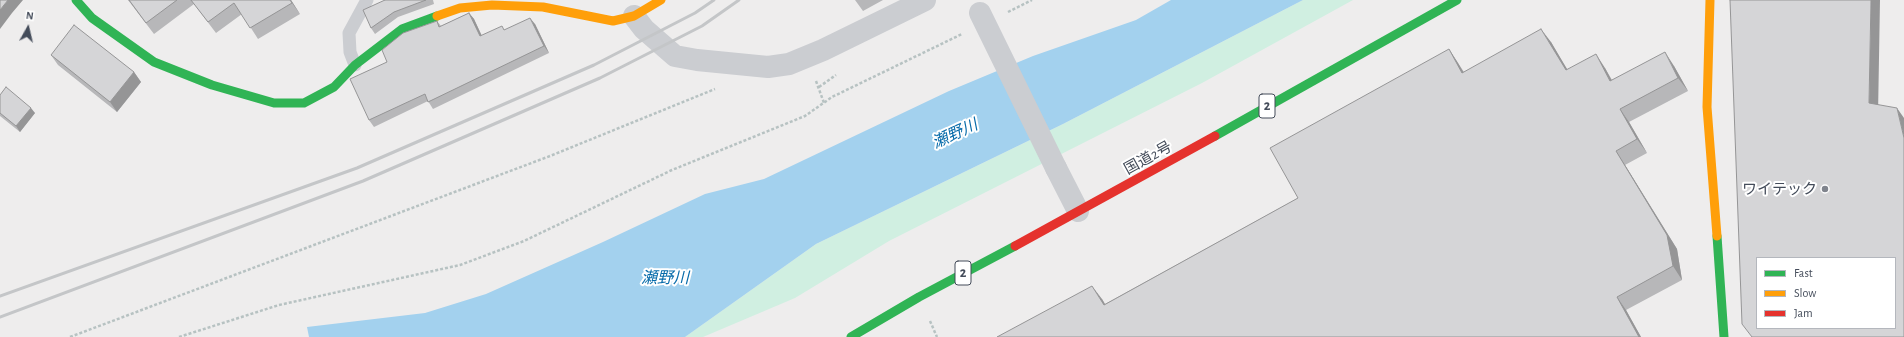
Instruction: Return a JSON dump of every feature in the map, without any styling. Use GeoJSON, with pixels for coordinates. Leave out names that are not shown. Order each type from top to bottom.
{"type":"FeatureCollection","features":[{"type":"Feature","properties":{"kind":"main road"},"geometry":{"type":"LineString","coordinates":[[76,0],[92,18],[154,62],[212,85],[274,103],[304,103],[334,87],[355,65],[402,29],[452,11],[492,5],[543,4],[613,21],[634,16],[661,0]]}},
{"type":"Feature","properties":{"kind":"main road","name":"国道2号"},"geometry":{"type":"LineString","coordinates":[[851,337],[920,297],[1115,192],[1457,0]]}},
{"type":"Feature","properties":{"kind":"main road"},"geometry":{"type":"LineString","coordinates":[[1710,0],[1707,107],[1724,337]]}},
{"type":"Feature","properties":{"kind":"street"},"geometry":{"type":"LineString","coordinates":[[634,16],[644,29],[675,56],[697,60],[768,67],[789,64],[823,50],[925,0]]}},
{"type":"Feature","properties":{"kind":"street"},"geometry":{"type":"LineString","coordinates":[[977,7],[1078,212]]}},
{"type":"Feature","properties":{"kind":"lane"},"geometry":{"type":"LineString","coordinates":[[355,65],[350,52],[349,33],[366,0]]}},
{"type":"Feature","properties":{"kind":"path"},"geometry":{"type":"LineString","coordinates":[[1001,15],[1032,0]]}},
{"type":"Feature","properties":{"kind":"path"},"geometry":{"type":"LineString","coordinates":[[179,337],[279,305],[460,265],[524,241],[672,170],[804,116],[832,97],[966,32]]}},
{"type":"Feature","properties":{"kind":"path"},"geometry":{"type":"LineString","coordinates":[[70,337],[550,156],[717,88]]}},
{"type":"Feature","properties":{"kind":"green space"},"geometry":{"type":"Polygon","coordinates":[[[1303,0],[1353,0],[1202,83],[889,241],[795,298],[703,337],[685,337],[816,244],[1063,124],[1303,0]]]}},
{"type":"Feature","properties":{"kind":"water","name":"瀬野川"},"geometry":{"type":"Polygon","coordinates":[[[1171,0],[1303,0],[1063,124],[816,244],[685,337],[309,337],[307,327],[425,313],[486,294],[603,242],[705,194],[764,179],[949,91],[1033,56],[1136,20],[1171,0]]]}},
{"type":"Feature","properties":{"kind":"building"},"geometry":{"type":"Polygon","coordinates":[[[0,0],[8,0],[0,10],[0,0]]]}},
{"type":"Feature","properties":{"kind":"building"},"geometry":{"type":"Polygon","coordinates":[[[129,0],[177,0],[146,23],[129,0]]]}},
{"type":"Feature","properties":{"kind":"building"},"geometry":{"type":"Polygon","coordinates":[[[191,0],[290,0],[292,3],[250,28],[234,3],[208,22],[191,0]]]}},
{"type":"Feature","properties":{"kind":"building"},"geometry":{"type":"Polygon","coordinates":[[[385,0],[426,0],[394,12],[371,28],[363,10],[385,0]]]}},
{"type":"Feature","properties":{"kind":"building","name":"ワイテック"},"geometry":{"type":"Polygon","coordinates":[[[1730,0],[1871,0],[1869,103],[1897,108],[1904,138],[1904,337],[1752,337],[1742,324],[1730,0]]]}},
{"type":"Feature","properties":{"kind":"building"},"geometry":{"type":"Polygon","coordinates":[[[469,13],[480,36],[502,26],[504,30],[530,18],[544,46],[428,102],[425,94],[369,120],[350,79],[387,62],[382,50],[403,33],[437,21],[439,27],[469,13]]]}},
{"type":"Feature","properties":{"kind":"building"},"geometry":{"type":"Polygon","coordinates":[[[74,25],[134,72],[110,102],[51,55],[74,25]]]}},
{"type":"Feature","properties":{"kind":"building"},"geometry":{"type":"Polygon","coordinates":[[[1541,29],[1566,70],[1596,54],[1610,81],[1665,52],[1678,78],[1620,109],[1637,139],[1616,151],[1667,235],[1673,266],[1617,297],[1639,337],[997,337],[1092,286],[1104,305],[1298,198],[1270,148],[1449,49],[1462,73],[1541,29]]]}},
{"type":"Feature","properties":{"kind":"building"},"geometry":{"type":"Polygon","coordinates":[[[6,87],[31,108],[16,126],[0,113],[0,95],[6,87]]]}},
{"type":"Feature","properties":{"kind":"railway"},"geometry":{"type":"LineString","coordinates":[[0,296],[357,168],[594,65],[695,13],[714,0]]}},
{"type":"Feature","properties":{"kind":"railway"},"geometry":{"type":"LineString","coordinates":[[0,317],[363,181],[600,78],[702,26],[739,0]]}},
{"type":"Feature","properties":{"kind":"traffic: fast"},"geometry":{"type":"LineString","coordinates":[[76,0],[92,18],[154,62],[212,85],[274,103],[304,103],[334,87],[355,65],[402,29],[437,16]]}},
{"type":"Feature","properties":{"kind":"traffic: fast"},"geometry":{"type":"LineString","coordinates":[[1215,136],[1457,0]]}},
{"type":"Feature","properties":{"kind":"traffic: fast"},"geometry":{"type":"LineString","coordinates":[[1717,236],[1724,337]]}},
{"type":"Feature","properties":{"kind":"traffic: fast"},"geometry":{"type":"LineString","coordinates":[[851,337],[919,297],[1015,246]]}},
{"type":"Feature","properties":{"kind":"traffic: slow"},"geometry":{"type":"LineString","coordinates":[[437,16],[460,8],[492,5],[543,7],[613,21],[634,16],[661,0]]}},
{"type":"Feature","properties":{"kind":"traffic: slow"},"geometry":{"type":"LineString","coordinates":[[1710,0],[1707,107],[1717,236]]}},
{"type":"Feature","properties":{"kind":"traffic: jam"},"geometry":{"type":"LineString","coordinates":[[1015,246],[1215,136]]}},
{"type":"Feature","properties":{"kind":"place","name":"ワイテック"},"geometry":{"type":"Point","coordinates":[1825,189]}}]}
